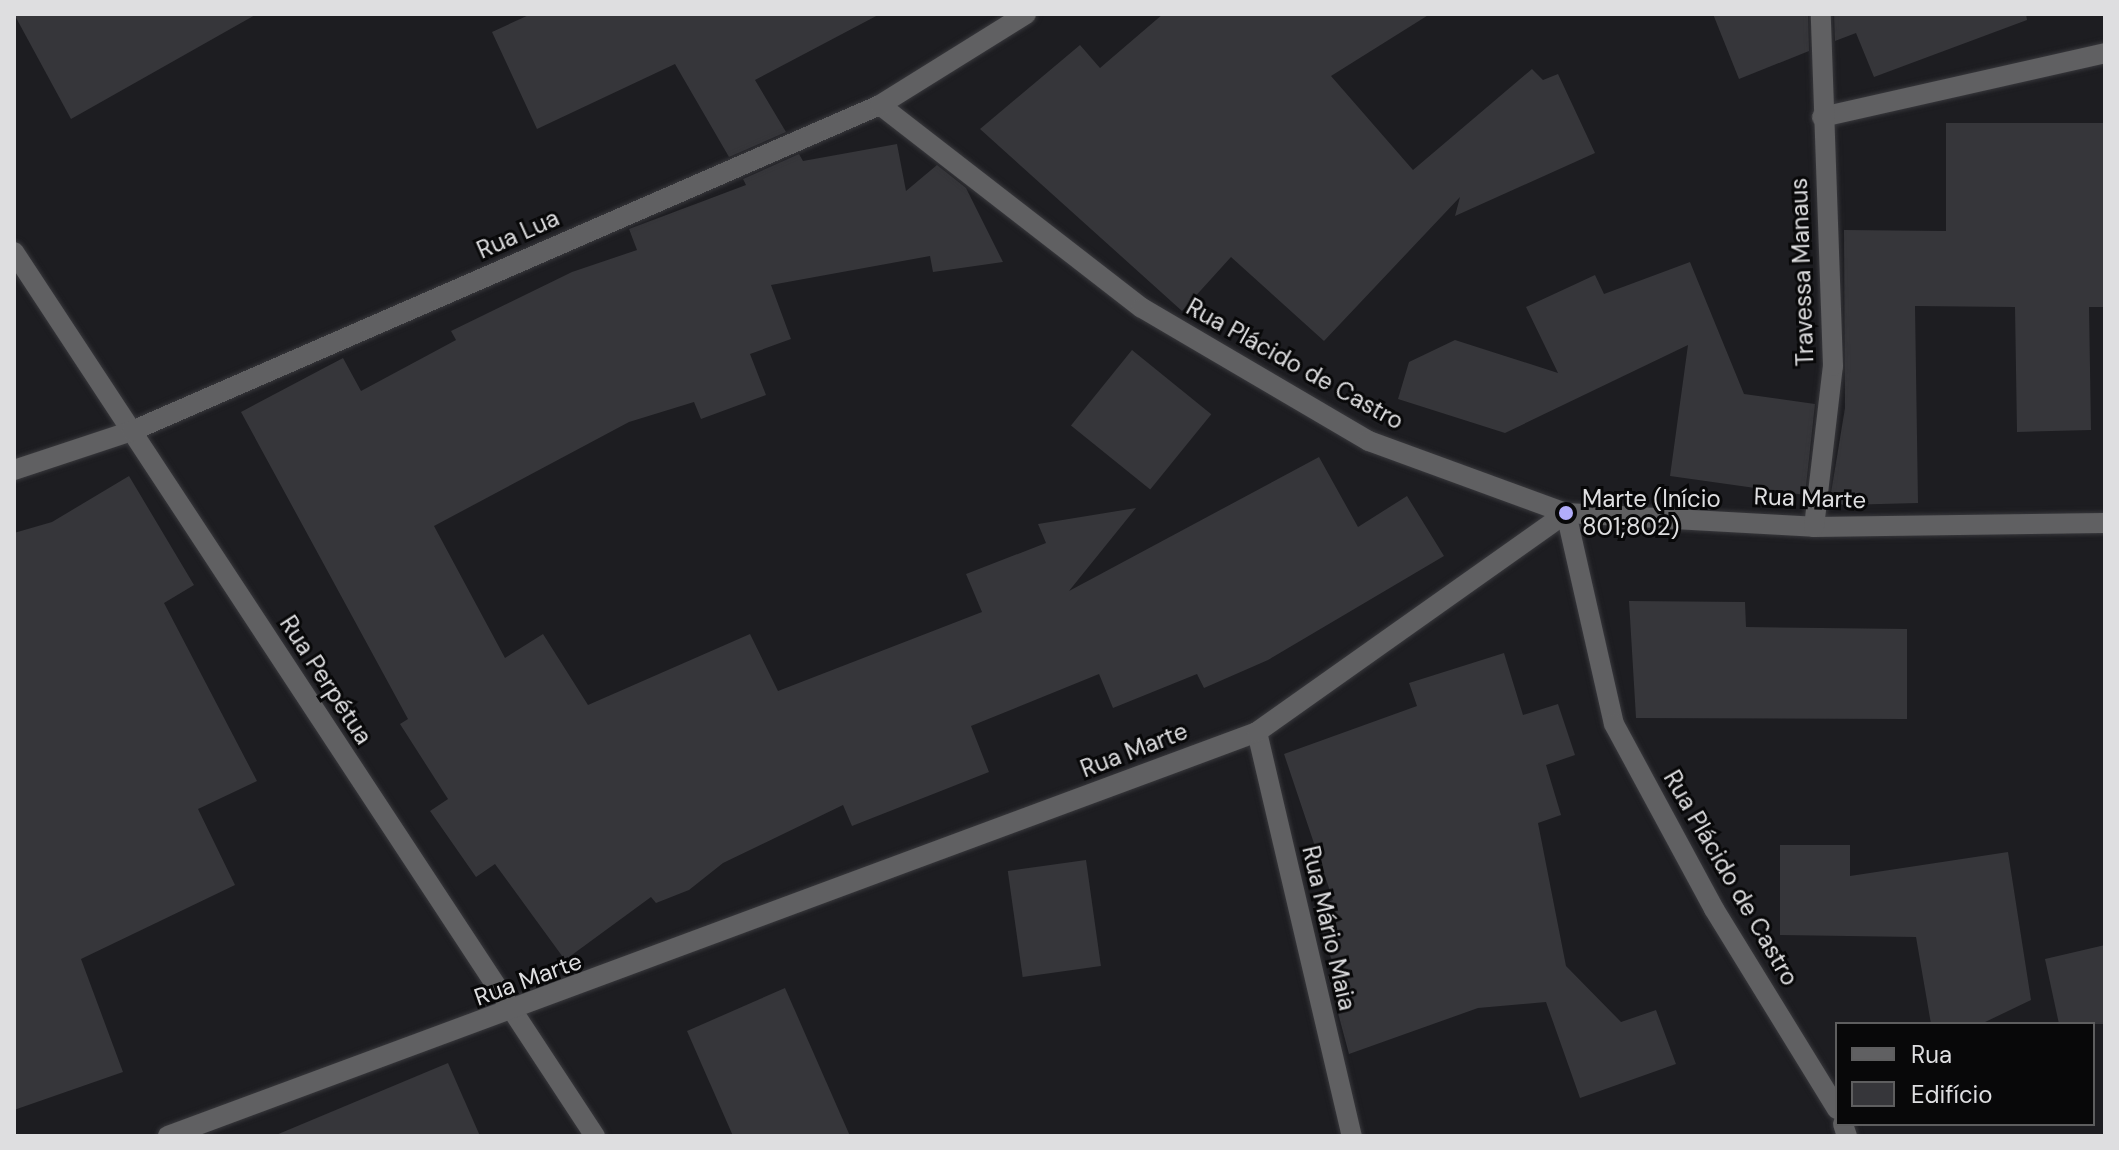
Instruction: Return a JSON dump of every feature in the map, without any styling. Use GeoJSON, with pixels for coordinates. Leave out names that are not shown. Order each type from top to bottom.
{"type":"FeatureCollection","features":[{"type":"Feature","properties":{"kind":"street","name":"Rua Lua"},"geometry":{"type":"LineString","coordinates":[[14,470],[132,431],[880,105],[1026,14]]}},
{"type":"Feature","properties":{"kind":"street","name":"Travessa Manaus"},"geometry":{"type":"LineString","coordinates":[[1814,527],[1833,366],[1822,117],[1821,14]]}},
{"type":"Feature","properties":{"kind":"street"},"geometry":{"type":"LineString","coordinates":[[1822,117],[2105,53]]}},
{"type":"Feature","properties":{"kind":"street","name":"Rua Plácido de Castro"},"geometry":{"type":"LineString","coordinates":[[880,105],[1142,308],[1369,441],[1566,513],[1614,724],[1714,909],[1835,1106]]}},
{"type":"Feature","properties":{"kind":"street","name":"Rua Perpétua"},"geometry":{"type":"LineString","coordinates":[[14,252],[595,1136]]}},
{"type":"Feature","properties":{"kind":"street","name":"Rua Marte"},"geometry":{"type":"LineString","coordinates":[[168,1136],[513,1013],[1257,732],[1566,513],[1814,527],[2105,523]]}},
{"type":"Feature","properties":{"kind":"street","name":"Rua Mário Maia"},"geometry":{"type":"LineString","coordinates":[[1257,732],[1352,1136]]}},
{"type":"Feature","properties":{"kind":"building"},"geometry":{"type":"Polygon","coordinates":[[[14,14],[257,14],[71,119],[14,14]]]}},
{"type":"Feature","properties":{"kind":"building"},"geometry":{"type":"Polygon","coordinates":[[[531,14],[880,14],[755,80],[786,132],[729,157],[675,64],[537,129],[492,32],[531,14]]]}},
{"type":"Feature","properties":{"kind":"building"},"geometry":{"type":"Polygon","coordinates":[[[1163,14],[1430,14],[1331,76],[1413,170],[1532,69],[1543,80],[1558,74],[1595,153],[1455,216],[1460,197],[1324,341],[1231,257],[1182,311],[980,129],[1080,45],[1100,68],[1163,14]]]}},
{"type":"Feature","properties":{"kind":"building"},"geometry":{"type":"Polygon","coordinates":[[[1713,14],[1808,14],[1809,51],[1739,79],[1713,14]]]}},
{"type":"Feature","properties":{"kind":"building"},"geometry":{"type":"Polygon","coordinates":[[[1834,14],[2026,14],[2027,20],[1874,77],[1856,33],[1835,41],[1834,14]]]}},
{"type":"Feature","properties":{"kind":"building"},"geometry":{"type":"Polygon","coordinates":[[[1946,123],[2105,123],[2105,307],[2089,307],[2091,430],[2017,432],[2015,307],[1915,306],[1918,503],[1843,505],[1830,499],[1845,408],[1844,230],[1946,231],[1946,123]]]}},
{"type":"Feature","properties":{"kind":"building"},"geometry":{"type":"Polygon","coordinates":[[[897,144],[906,191],[937,165],[966,188],[1003,262],[933,272],[930,256],[771,285],[791,339],[750,354],[766,395],[701,419],[694,402],[629,422],[434,526],[505,658],[543,634],[588,705],[750,634],[778,691],[982,612],[966,574],[1046,543],[1038,524],[1136,508],[1069,591],[1319,457],[1358,527],[1407,496],[1444,556],[1268,660],[1204,688],[1197,674],[1113,708],[1099,674],[971,726],[989,772],[852,826],[843,805],[723,863],[689,890],[656,903],[651,897],[565,960],[495,864],[476,877],[430,811],[448,799],[400,724],[408,719],[241,412],[343,358],[361,391],[456,340],[451,331],[572,272],[637,250],[629,229],[746,185],[743,179],[799,154],[803,161],[897,144]]]}},
{"type":"Feature","properties":{"kind":"building"},"geometry":{"type":"Polygon","coordinates":[[[1690,262],[1744,394],[1815,404],[1805,495],[1670,476],[1688,345],[1505,433],[1398,399],[1409,362],[1455,340],[1558,373],[1526,307],[1595,275],[1604,294],[1690,262]]]}},
{"type":"Feature","properties":{"kind":"building"},"geometry":{"type":"Polygon","coordinates":[[[1132,350],[1211,414],[1150,490],[1071,425],[1132,350]]]}},
{"type":"Feature","properties":{"kind":"building"},"geometry":{"type":"Polygon","coordinates":[[[129,476],[194,585],[164,603],[257,781],[198,809],[235,885],[81,959],[123,1072],[14,1110],[14,533],[52,522],[129,476]]]}},
{"type":"Feature","properties":{"kind":"building"},"geometry":{"type":"Polygon","coordinates":[[[1629,601],[1745,602],[1746,627],[1907,629],[1907,719],[1636,718],[1629,601]]]}},
{"type":"Feature","properties":{"kind":"building"},"geometry":{"type":"Polygon","coordinates":[[[1504,653],[1523,715],[1558,704],[1575,755],[1546,765],[1561,815],[1538,823],[1566,966],[1621,1022],[1656,1010],[1676,1064],[1580,1098],[1546,1002],[1478,1008],[1349,1054],[1328,976],[1337,975],[1313,907],[1333,900],[1284,754],[1417,706],[1409,683],[1504,653]]]}},
{"type":"Feature","properties":{"kind":"building"},"geometry":{"type":"Polygon","coordinates":[[[1780,845],[1850,845],[1850,876],[2008,852],[2031,1000],[1985,1022],[1931,1022],[1916,937],[1780,935],[1780,845]]]}},
{"type":"Feature","properties":{"kind":"building"},"geometry":{"type":"Polygon","coordinates":[[[1086,860],[1101,966],[1023,977],[1008,871],[1086,860]]]}},
{"type":"Feature","properties":{"kind":"building"},"geometry":{"type":"Polygon","coordinates":[[[2105,945],[2105,1024],[2059,1022],[2045,959],[2105,945]]]}},
{"type":"Feature","properties":{"kind":"building"},"geometry":{"type":"Polygon","coordinates":[[[785,988],[850,1136],[733,1136],[687,1031],[785,988]]]}},
{"type":"Feature","properties":{"kind":"building"},"geometry":{"type":"Polygon","coordinates":[[[448,1063],[480,1136],[276,1136],[276,1135],[448,1063]]]}},
{"type":"Feature","properties":{"kind":"place","name":"Marte (Início 801;802)"},"geometry":{"type":"Point","coordinates":[1566,513]}}]}
